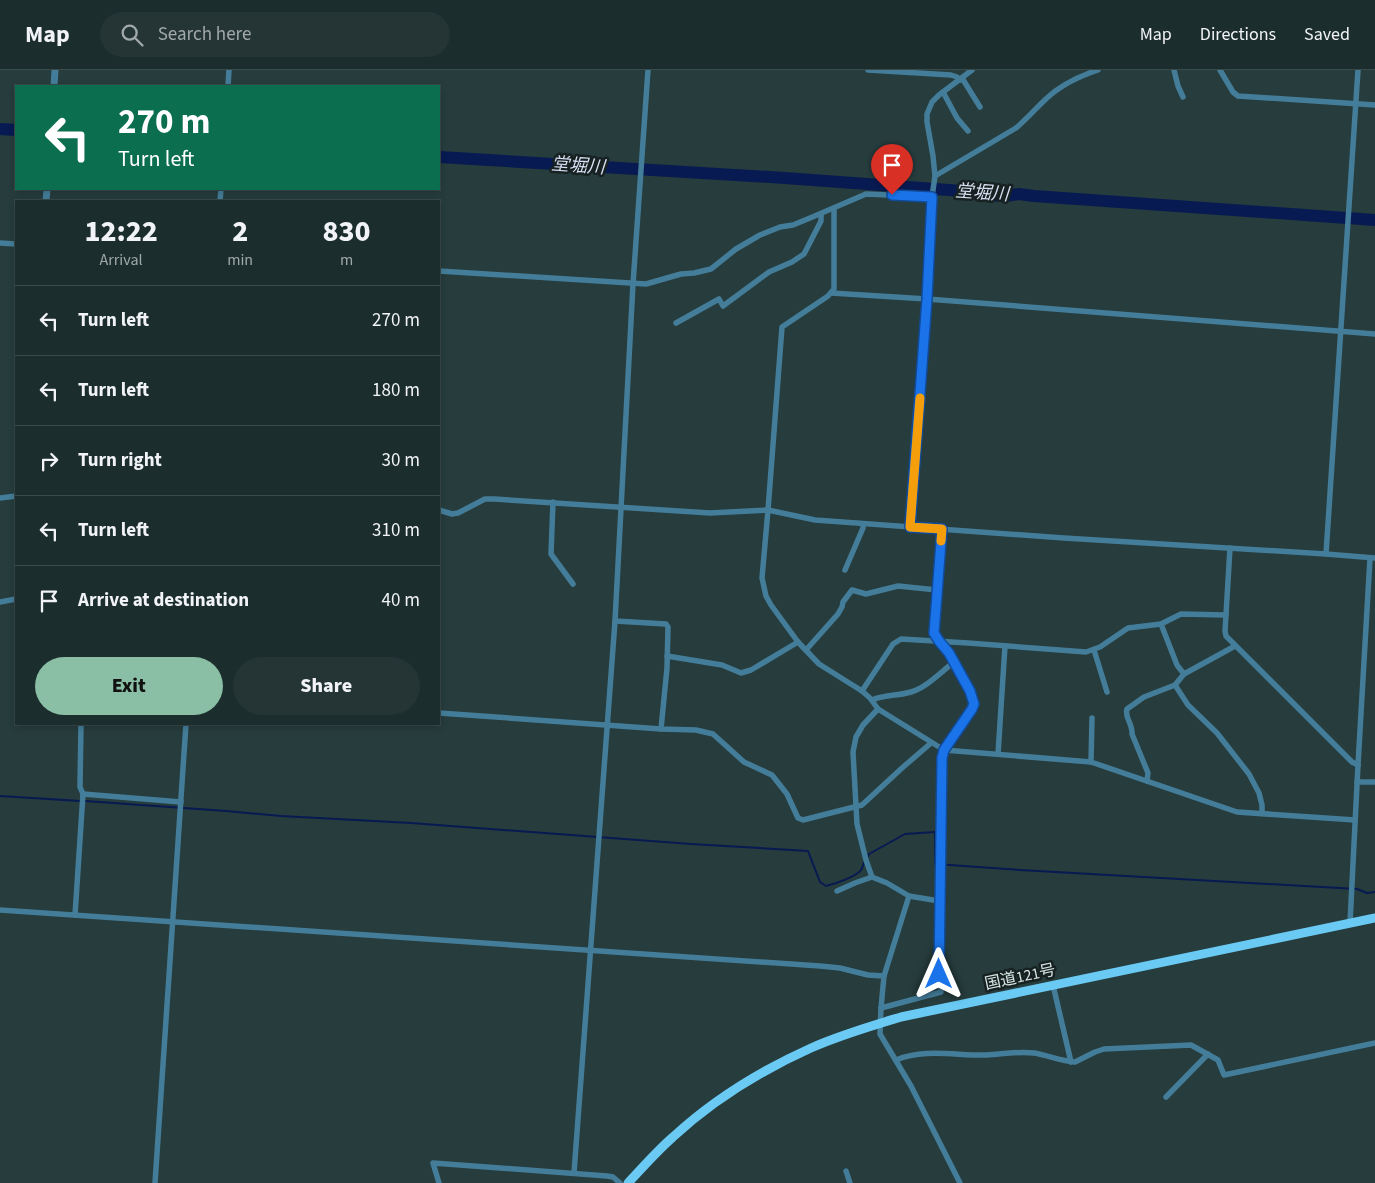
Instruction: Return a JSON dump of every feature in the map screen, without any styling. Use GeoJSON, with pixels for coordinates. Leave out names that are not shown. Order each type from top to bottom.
{"type":"FeatureCollection","features":[{"type":"Feature","properties":{"kind":"highway","name":"国道121号"},"geometry":{"type":"LineString","coordinates":[[628,1183],[661,1148],[692,1121],[759,1075],[812,1048],[880,1023],[901,1017],[1375,918]]}},
{"type":"Feature","properties":{"kind":"street"},"geometry":{"type":"LineString","coordinates":[[54,85],[55,70]]}},
{"type":"Feature","properties":{"kind":"street"},"geometry":{"type":"LineString","coordinates":[[228,85],[229,70]]}},
{"type":"Feature","properties":{"kind":"street"},"geometry":{"type":"LineString","coordinates":[[574,1173],[615,621],[633,284],[648,70]]}},
{"type":"Feature","properties":{"kind":"street"},"geometry":{"type":"LineString","coordinates":[[868,70],[951,75],[961,79],[980,107]]}},
{"type":"Feature","properties":{"kind":"street"},"geometry":{"type":"LineString","coordinates":[[910,527],[927,299],[932,197],[935,176],[926,122],[927,114],[932,102],[973,70]]}},
{"type":"Feature","properties":{"kind":"street"},"geometry":{"type":"LineString","coordinates":[[935,176],[1016,128],[1046,98],[1084,72],[1098,70]]}},
{"type":"Feature","properties":{"kind":"street"},"geometry":{"type":"LineString","coordinates":[[1174,70],[1183,97]]}},
{"type":"Feature","properties":{"kind":"street"},"geometry":{"type":"LineString","coordinates":[[1220,70],[1233,92],[1238,96],[1375,105]]}},
{"type":"Feature","properties":{"kind":"street"},"geometry":{"type":"LineString","coordinates":[[1326,554],[1358,70]]}},
{"type":"Feature","properties":{"kind":"street"},"geometry":{"type":"LineString","coordinates":[[943,92],[957,118],[968,131]]}},
{"type":"Feature","properties":{"kind":"street"},"geometry":{"type":"LineString","coordinates":[[440,271],[646,284],[681,274],[694,274],[711,269],[736,249],[760,235],[834,209],[866,194],[932,197]]}},
{"type":"Feature","properties":{"kind":"street"},"geometry":{"type":"LineString","coordinates":[[834,209],[834,289],[828,296],[782,327],[762,578],[766,596],[771,605],[798,642],[820,664],[862,691],[878,709],[944,750],[1091,762],[1238,812],[1355,820]]}},
{"type":"Feature","properties":{"kind":"street"},"geometry":{"type":"LineString","coordinates":[[676,323],[718,299],[723,306],[769,272],[799,258],[805,252],[821,221],[821,214]]}},
{"type":"Feature","properties":{"kind":"street"},"geometry":{"type":"LineString","coordinates":[[0,243],[15,244]]}},
{"type":"Feature","properties":{"kind":"street"},"geometry":{"type":"LineString","coordinates":[[831,293],[1375,334]]}},
{"type":"Feature","properties":{"kind":"street"},"geometry":{"type":"LineString","coordinates":[[0,498],[15,496]]}},
{"type":"Feature","properties":{"kind":"street"},"geometry":{"type":"LineString","coordinates":[[440,510],[452,514],[485,499],[710,513],[768,510],[815,520],[863,524],[1373,558],[1358,765],[1350,923]]}},
{"type":"Feature","properties":{"kind":"street"},"geometry":{"type":"LineString","coordinates":[[553,502],[551,554],[573,584]]}},
{"type":"Feature","properties":{"kind":"street"},"geometry":{"type":"LineString","coordinates":[[845,570],[863,524]]}},
{"type":"Feature","properties":{"kind":"street"},"geometry":{"type":"LineString","coordinates":[[880,1008],[940,992],[939,901],[942,758],[944,750],[974,704],[970,691],[934,630],[942,529]]}},
{"type":"Feature","properties":{"kind":"street"},"geometry":{"type":"LineString","coordinates":[[1230,548],[1226,636],[1352,762],[1358,765]]}},
{"type":"Feature","properties":{"kind":"street"},"geometry":{"type":"LineString","coordinates":[[806,650],[838,614],[843,602],[852,590],[866,594],[898,586],[937,590]]}},
{"type":"Feature","properties":{"kind":"street"},"geometry":{"type":"LineString","coordinates":[[0,602],[15,598]]}},
{"type":"Feature","properties":{"kind":"street"},"geometry":{"type":"LineString","coordinates":[[862,691],[893,644],[905,639],[1082,653],[1094,650],[1128,628],[1161,624],[1181,614],[1226,615]]}},
{"type":"Feature","properties":{"kind":"street"},"geometry":{"type":"LineString","coordinates":[[615,621],[666,624],[668,628],[661,729]]}},
{"type":"Feature","properties":{"kind":"street"},"geometry":{"type":"LineString","coordinates":[[1161,624],[1177,665],[1184,674]]}},
{"type":"Feature","properties":{"kind":"street"},"geometry":{"type":"LineString","coordinates":[[667,656],[722,665],[744,673],[798,642]]}},
{"type":"Feature","properties":{"kind":"street"},"geometry":{"type":"LineString","coordinates":[[998,754],[1005,646]]}},
{"type":"Feature","properties":{"kind":"street"},"geometry":{"type":"LineString","coordinates":[[1147,781],[1148,773],[1125,711],[1144,697],[1175,685],[1184,674],[1235,646]]}},
{"type":"Feature","properties":{"kind":"street"},"geometry":{"type":"LineString","coordinates":[[1094,650],[1107,692]]}},
{"type":"Feature","properties":{"kind":"street"},"geometry":{"type":"LineString","coordinates":[[872,700],[881,696],[911,692],[921,687],[954,662]]}},
{"type":"Feature","properties":{"kind":"street"},"geometry":{"type":"LineString","coordinates":[[1175,685],[1188,705],[1217,733],[1249,774],[1259,793],[1262,813]]}},
{"type":"Feature","properties":{"kind":"street"},"geometry":{"type":"LineString","coordinates":[[872,877],[860,838],[855,807],[853,752],[856,737],[878,709]]}},
{"type":"Feature","properties":{"kind":"street"},"geometry":{"type":"LineString","coordinates":[[440,713],[696,730],[713,734],[744,762],[772,775],[787,794],[798,818],[803,820],[862,805],[931,743]]}},
{"type":"Feature","properties":{"kind":"street"},"geometry":{"type":"LineString","coordinates":[[1091,762],[1092,718]]}},
{"type":"Feature","properties":{"kind":"street"},"geometry":{"type":"LineString","coordinates":[[75,915],[82,798],[80,787],[81,725]]}},
{"type":"Feature","properties":{"kind":"street"},"geometry":{"type":"LineString","coordinates":[[155,1183],[186,725]]}},
{"type":"Feature","properties":{"kind":"street"},"geometry":{"type":"LineString","coordinates":[[1357,782],[1375,782]]}},
{"type":"Feature","properties":{"kind":"street"},"geometry":{"type":"LineString","coordinates":[[82,798],[181,802]]}},
{"type":"Feature","properties":{"kind":"street"},"geometry":{"type":"LineString","coordinates":[[837,891],[855,882],[872,877],[887,883],[908,896],[939,901]]}},
{"type":"Feature","properties":{"kind":"street"},"geometry":{"type":"LineString","coordinates":[[908,896],[884,976],[880,1008],[880,1034],[896,1060],[960,1183]]}},
{"type":"Feature","properties":{"kind":"street"},"geometry":{"type":"LineString","coordinates":[[0,910],[820,966],[840,968],[860,974],[884,976]]}},
{"type":"Feature","properties":{"kind":"street"},"geometry":{"type":"LineString","coordinates":[[1053,985],[1071,1062]]}},
{"type":"Feature","properties":{"kind":"street"},"geometry":{"type":"LineString","coordinates":[[896,1060],[907,1055],[920,1053],[986,1055],[1020,1052],[1075,1062],[1104,1049],[1191,1045],[1220,1062],[1224,1075],[1375,1043]]}},
{"type":"Feature","properties":{"kind":"street"},"geometry":{"type":"LineString","coordinates":[[1166,1097],[1208,1054]]}},
{"type":"Feature","properties":{"kind":"street"},"geometry":{"type":"LineString","coordinates":[[439,1183],[433,1163],[607,1176],[613,1177],[620,1183]]}},
{"type":"Feature","properties":{"kind":"street"},"geometry":{"type":"LineString","coordinates":[[846,1171],[850,1183]]}},
{"type":"Feature","properties":{"kind":"waterway","name":"堂堀川"},"geometry":{"type":"LineString","coordinates":[[0,129],[15,130]]}},
{"type":"Feature","properties":{"kind":"waterway","name":"堂堀川"},"geometry":{"type":"LineString","coordinates":[[440,157],[785,178],[962,191],[988,195],[1005,196],[1019,194],[1375,220]]}},
{"type":"Feature","properties":{"kind":"waterway"},"geometry":{"type":"LineString","coordinates":[[0,796],[80,801]]}},
{"type":"Feature","properties":{"kind":"waterway"},"geometry":{"type":"LineString","coordinates":[[85,801],[808,851],[820,882],[826,886],[855,875],[861,870],[864,862]]}},
{"type":"Feature","properties":{"kind":"waterway"},"geometry":{"type":"LineString","coordinates":[[867,858],[869,854],[905,834],[935,832],[935,864],[1357,889],[1367,893],[1375,892]]}},
{"type":"Feature","properties":{"kind":"slow traffic"},"geometry":{"type":"LineString","coordinates":[[920,398],[910,527],[942,529],[941,541]]}},
{"type":"Feature","properties":{"kind":"route"},"geometry":{"type":"LineString","coordinates":[[892,195],[932,197],[927,299],[910,527],[942,529],[934,633],[949,653],[973,696],[974,704],[944,750],[942,758],[939,974]]}}]}
